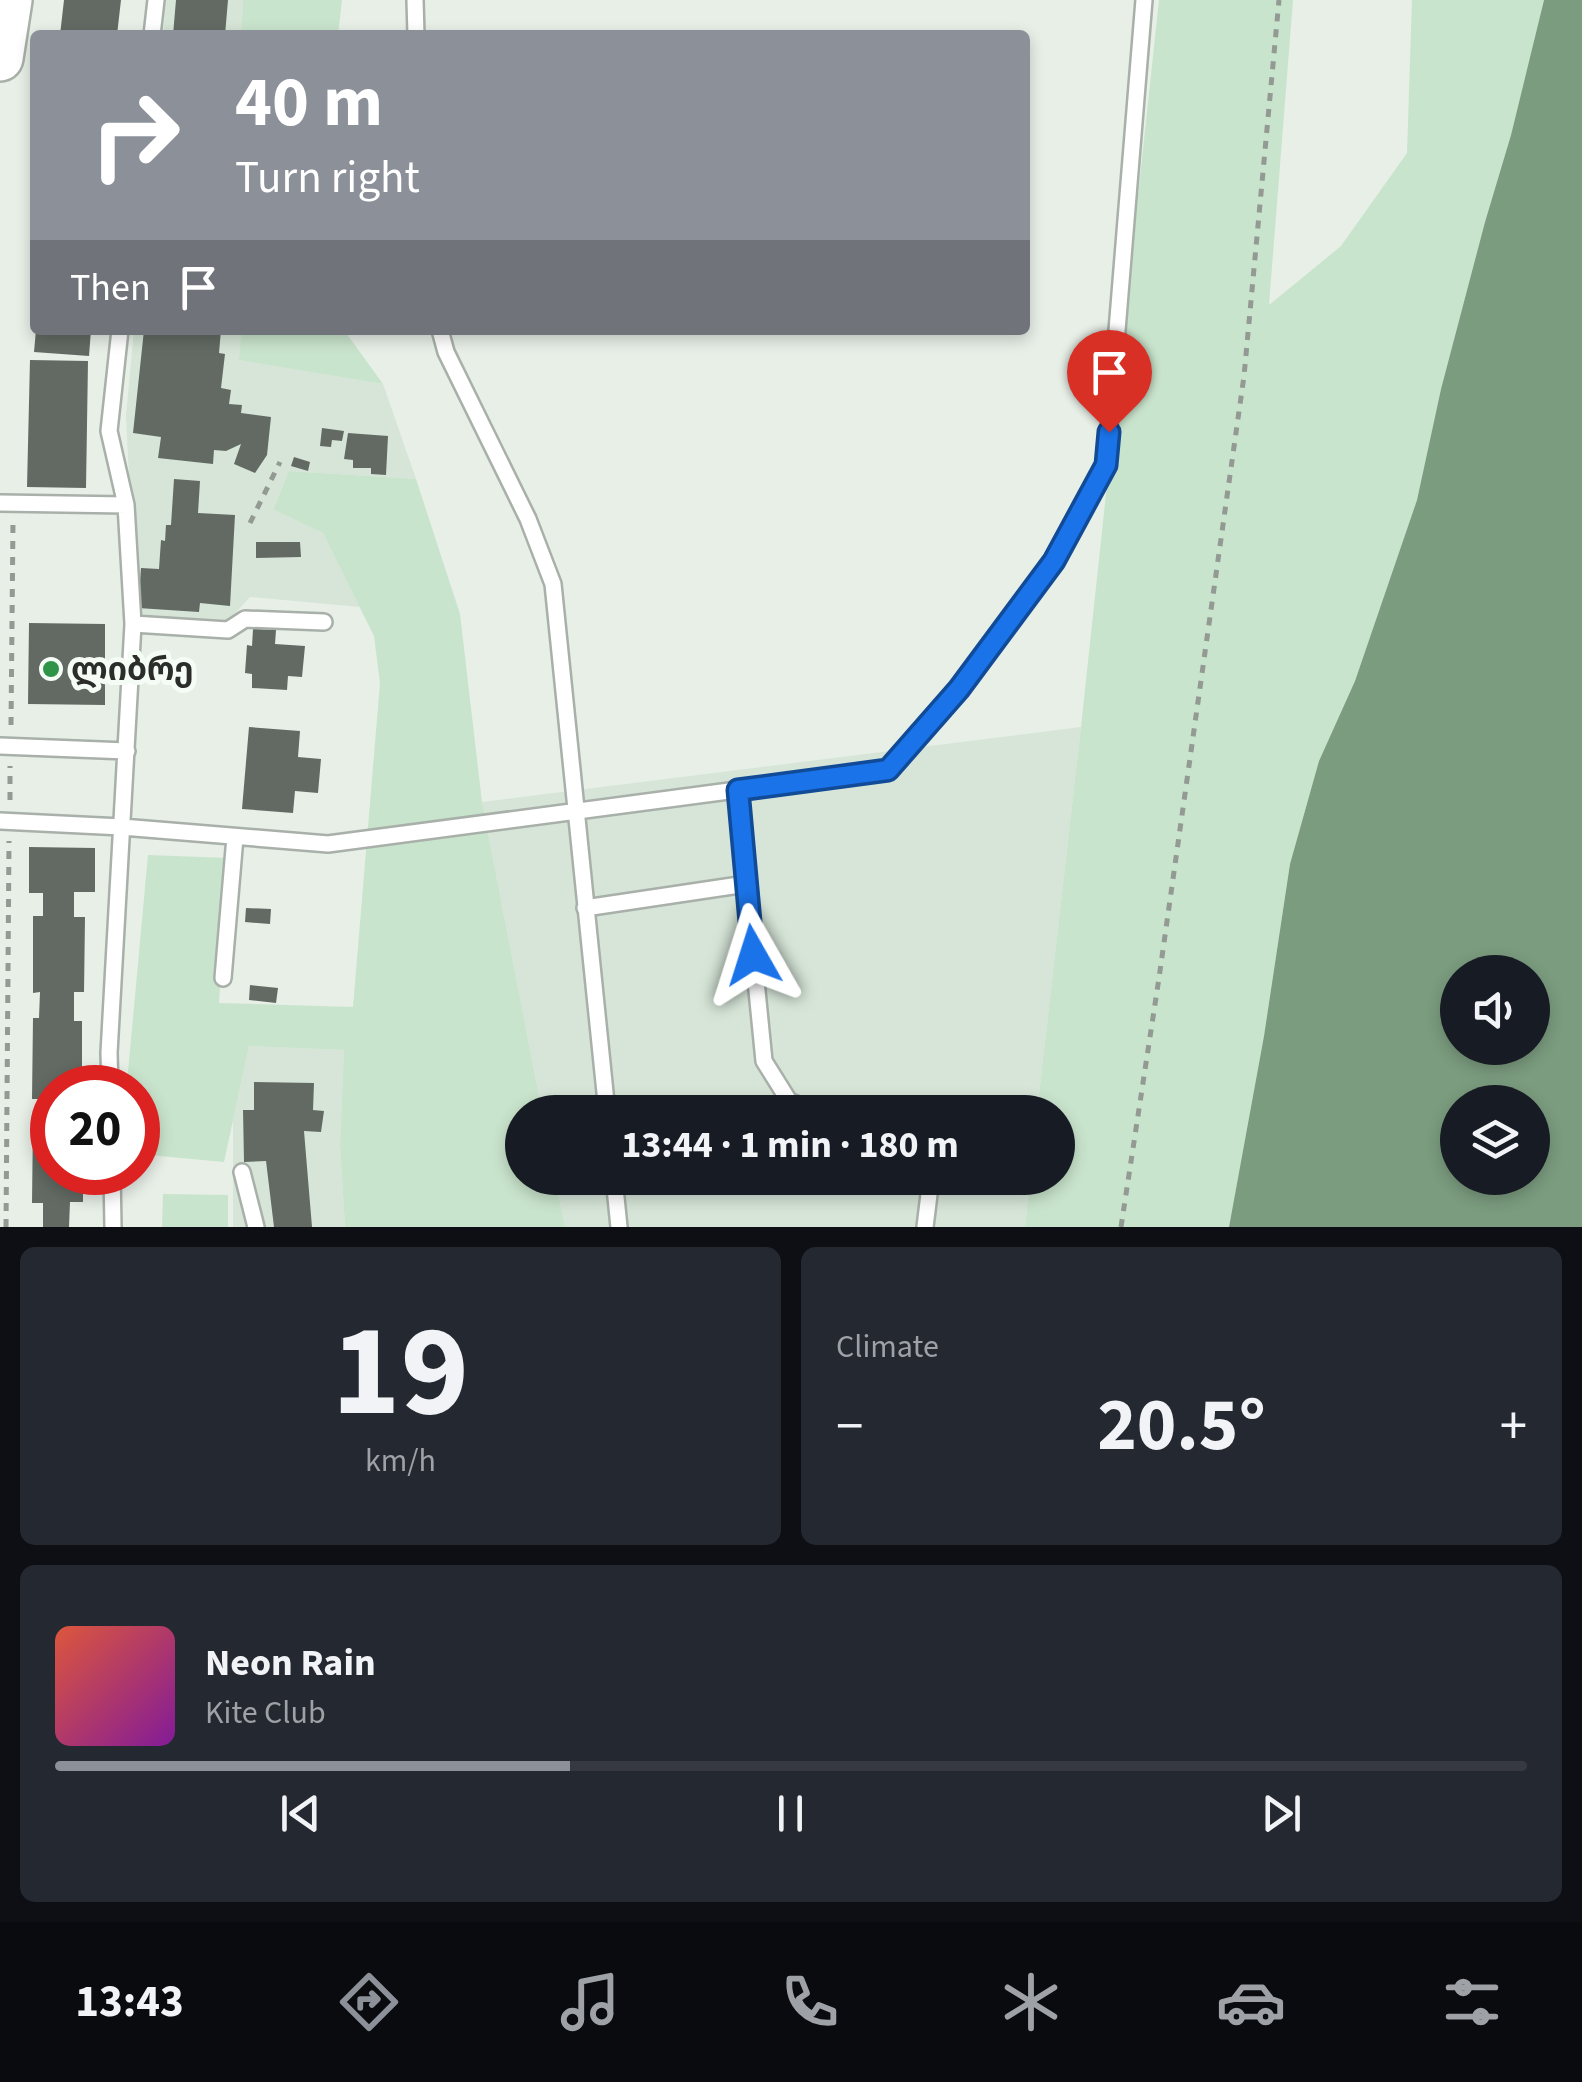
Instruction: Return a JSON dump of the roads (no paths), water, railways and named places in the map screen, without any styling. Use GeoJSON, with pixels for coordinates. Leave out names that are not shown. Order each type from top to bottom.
{"type":"FeatureCollection","features":[{"type":"Feature","properties":{"kind":"main road"},"geometry":{"type":"LineString","coordinates":[[0,58],[9,0]]}},
{"type":"Feature","properties":{"kind":"lane"},"geometry":{"type":"LineString","coordinates":[[153,30],[156,0]]}},
{"type":"Feature","properties":{"kind":"lane"},"geometry":{"type":"LineString","coordinates":[[414,0],[416,30]]}},
{"type":"Feature","properties":{"kind":"lane"},"geometry":{"type":"LineString","coordinates":[[5,821],[328,844],[888,770],[959,689],[1054,561],[1106,465],[1144,0]]}},
{"type":"Feature","properties":{"kind":"lane"},"geometry":{"type":"LineString","coordinates":[[109,1065],[133,624],[126,505],[109,431],[119,335]]}},
{"type":"Feature","properties":{"kind":"lane"},"geometry":{"type":"LineString","coordinates":[[441,335],[446,352],[528,518],[552,584],[605,1095]]}},
{"type":"Feature","properties":{"kind":"lane"},"geometry":{"type":"LineString","coordinates":[[7,503],[126,505]]}},
{"type":"Feature","properties":{"kind":"lane"},"geometry":{"type":"LineString","coordinates":[[133,624],[228,630],[246,618],[324,622]]}},
{"type":"Feature","properties":{"kind":"lane"},"geometry":{"type":"LineString","coordinates":[[5,747],[126,751]]}},
{"type":"Feature","properties":{"kind":"lane"},"geometry":{"type":"LineString","coordinates":[[738,790],[764,1061],[785,1095]]}},
{"type":"Feature","properties":{"kind":"lane"},"geometry":{"type":"LineString","coordinates":[[224,978],[235,837]]}},
{"type":"Feature","properties":{"kind":"lane"},"geometry":{"type":"LineString","coordinates":[[585,908],[746,884]]}},
{"type":"Feature","properties":{"kind":"lane"},"geometry":{"type":"LineString","coordinates":[[242,1172],[256,1227]]}},
{"type":"Feature","properties":{"kind":"lane"},"geometry":{"type":"LineString","coordinates":[[112,1195],[113,1227]]}},
{"type":"Feature","properties":{"kind":"lane"},"geometry":{"type":"LineString","coordinates":[[616,1195],[619,1227]]}},
{"type":"Feature","properties":{"kind":"lane"},"geometry":{"type":"LineString","coordinates":[[925,1227],[928,1195]]}},
{"type":"Feature","properties":{"kind":"place","name":"ლიბრე"},"geometry":{"type":"Point","coordinates":[51,669]}}]}
